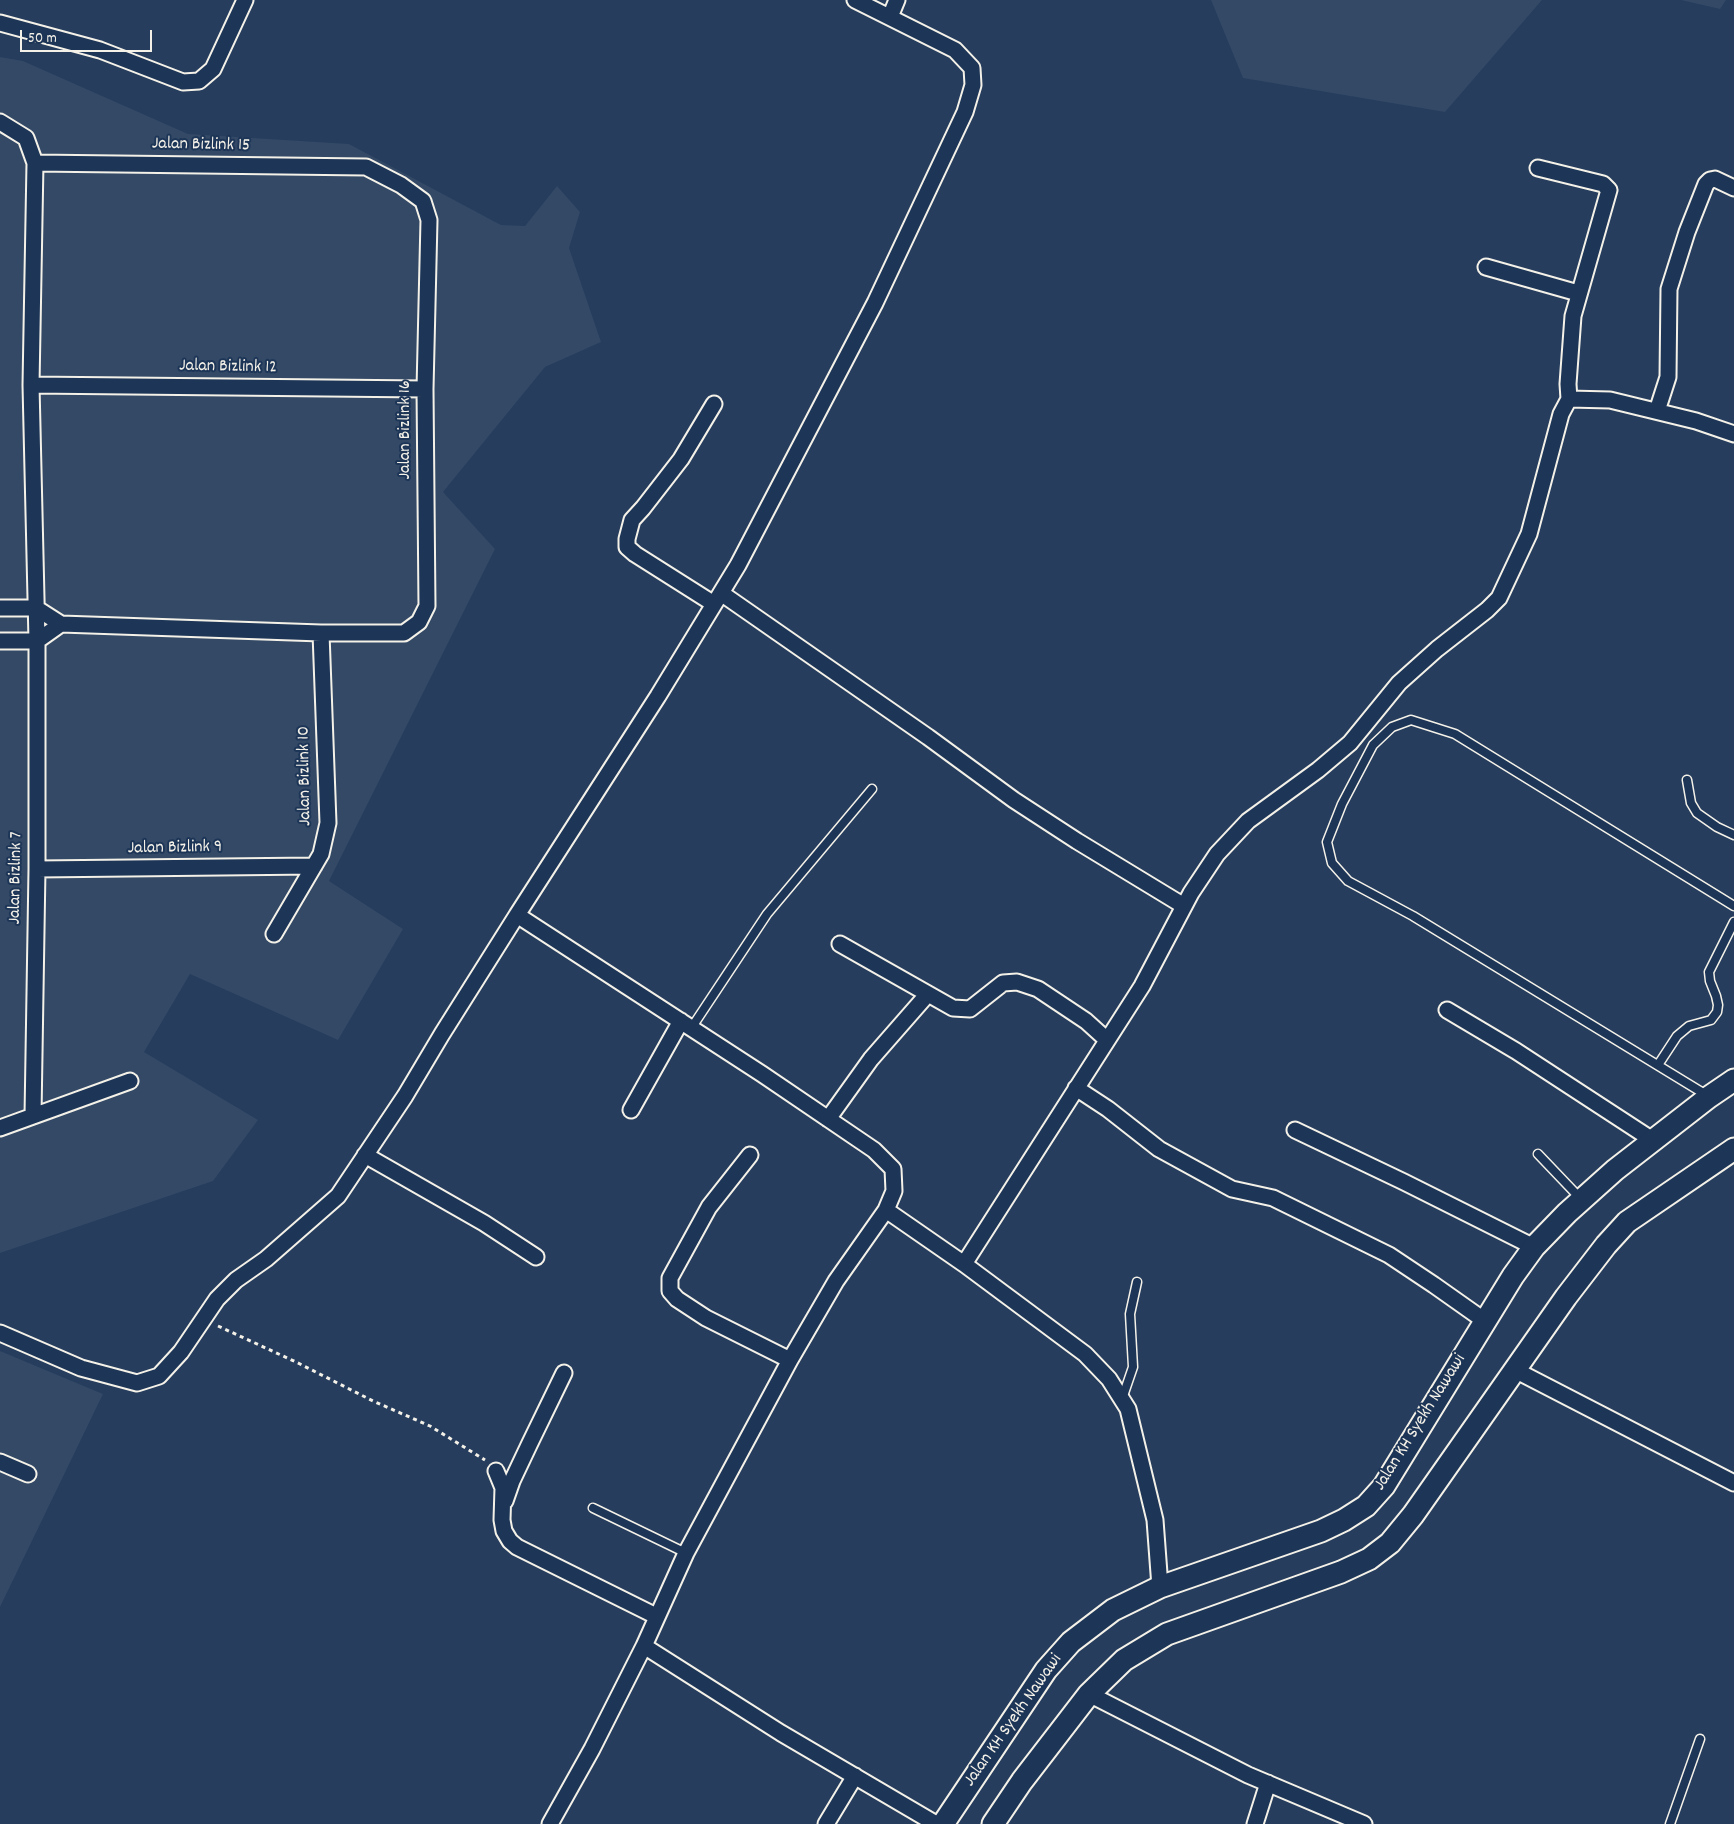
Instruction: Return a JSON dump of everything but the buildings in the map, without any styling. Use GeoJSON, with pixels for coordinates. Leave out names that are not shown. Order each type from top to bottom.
{"type":"FeatureCollection","features":[{"type":"Feature","properties":{"kind":"main road","name":"Jalan KH Syekh Nawawi"},"geometry":{"type":"LineString","coordinates":[[943,1824],[1029,1694],[1052,1663],[1072,1642],[1113,1610],[1160,1587],[1321,1531],[1344,1520],[1366,1506],[1384,1486],[1485,1321],[1534,1247],[1615,1170],[1709,1096],[1734,1080]]}},
{"type":"Feature","properties":{"kind":"main road"},"geometry":{"type":"LineString","coordinates":[[993,1824],[1022,1781],[1089,1694],[1124,1660],[1166,1634],[1342,1572],[1369,1559],[1390,1543],[1413,1514],[1566,1296],[1606,1245],[1627,1222],[1734,1149]]}},
{"type":"Feature","properties":{"kind":"street"},"geometry":{"type":"LineString","coordinates":[[0,23],[100,50],[183,82],[200,81],[213,69],[245,0]]}},
{"type":"Feature","properties":{"kind":"street"},"geometry":{"type":"LineString","coordinates":[[0,1332],[81,1368],[138,1383],[159,1376],[181,1352],[218,1299],[236,1280],[266,1259],[338,1196],[405,1096],[517,915],[658,696],[738,565],[875,303],[965,112],[973,85],[972,68],[955,50],[855,0]]}},
{"type":"Feature","properties":{"kind":"street"},"geometry":{"type":"LineString","coordinates":[[890,17],[897,0]]}},
{"type":"Feature","properties":{"kind":"street"},"geometry":{"type":"LineString","coordinates":[[0,122],[26,138],[35,163]]}},
{"type":"Feature","properties":{"kind":"street","name":"Jalan Bizlink 15"},"geometry":{"type":"LineString","coordinates":[[35,163],[366,167]]}},
{"type":"Feature","properties":{"kind":"street","name":"Jalan Bizlink 7"},"geometry":{"type":"LineString","coordinates":[[33,1116],[37,869],[37,641],[31,385],[35,163]]}},
{"type":"Feature","properties":{"kind":"street","name":"Jalan Bizlink 16"},"geometry":{"type":"LineString","coordinates":[[61,624],[321,633],[404,633],[419,622],[427,606],[425,390],[429,220],[422,201],[400,184],[366,167]]}},
{"type":"Feature","properties":{"kind":"street"},"geometry":{"type":"LineString","coordinates":[[964,1264],[1142,986],[1184,906],[1217,854],[1248,821],[1318,770],[1350,743],[1399,683],[1499,598],[1529,534],[1561,414],[1569,399],[1568,384],[1573,316],[1609,190],[1603,184],[1538,168]]}},
{"type":"Feature","properties":{"kind":"street"},"geometry":{"type":"LineString","coordinates":[[1657,411],[1668,377],[1670,289],[1686,232],[1706,184],[1710,180],[1714,179],[1734,188]]}},
{"type":"Feature","properties":{"kind":"street"},"geometry":{"type":"LineString","coordinates":[[1486,267],[1578,294]]}},
{"type":"Feature","properties":{"kind":"street","name":"Jalan Bizlink 12"},"geometry":{"type":"LineString","coordinates":[[31,385],[425,390]]}},
{"type":"Feature","properties":{"kind":"street"},"geometry":{"type":"LineString","coordinates":[[1569,399],[1610,400],[1696,421],[1734,434]]}},
{"type":"Feature","properties":{"kind":"street"},"geometry":{"type":"LineString","coordinates":[[714,404],[681,459],[632,520],[627,547],[635,554],[717,599],[928,737],[1014,800],[1184,906]]}},
{"type":"Feature","properties":{"kind":"street"},"geometry":{"type":"LineString","coordinates":[[0,608],[36,608],[61,624],[37,641],[0,640]]}},
{"type":"Feature","properties":{"kind":"street","name":"Jalan Bizlink 10"},"geometry":{"type":"LineString","coordinates":[[274,934],[321,854],[328,823],[321,633]]}},
{"type":"Feature","properties":{"kind":"street","name":"Jalan Bizlink 9"},"geometry":{"type":"LineString","coordinates":[[37,869],[314,866]]}},
{"type":"Feature","properties":{"kind":"street"},"geometry":{"type":"LineString","coordinates":[[517,915],[686,1024],[874,1150],[893,1169],[894,1191],[886,1210],[836,1281],[790,1360],[686,1553],[644,1646],[592,1749],[550,1824]]}},
{"type":"Feature","properties":{"kind":"street"},"geometry":{"type":"LineString","coordinates":[[840,944],[927,995],[953,1008],[970,1009],[1003,983],[1017,982],[1038,989],[1086,1021],[1107,1040]]}},
{"type":"Feature","properties":{"kind":"street"},"geometry":{"type":"LineString","coordinates":[[828,1119],[871,1059],[927,995]]}},
{"type":"Feature","properties":{"kind":"street"},"geometry":{"type":"LineString","coordinates":[[1447,1010],[1516,1051],[1654,1141]]}},
{"type":"Feature","properties":{"kind":"street"},"geometry":{"type":"LineString","coordinates":[[632,1110],[686,1024]]}},
{"type":"Feature","properties":{"kind":"street"},"geometry":{"type":"LineString","coordinates":[[0,1128],[130,1081]]}},
{"type":"Feature","properties":{"kind":"street"},"geometry":{"type":"LineString","coordinates":[[1076,1088],[1108,1109],[1159,1148],[1232,1189],[1273,1198],[1389,1255],[1485,1321]]}},
{"type":"Feature","properties":{"kind":"street"},"geometry":{"type":"LineString","coordinates":[[1295,1130],[1534,1247]]}},
{"type":"Feature","properties":{"kind":"street"},"geometry":{"type":"LineString","coordinates":[[366,1155],[484,1223],[536,1257]]}},
{"type":"Feature","properties":{"kind":"street"},"geometry":{"type":"LineString","coordinates":[[750,1155],[709,1207],[670,1278],[670,1291],[677,1299],[706,1318],[790,1360]]}},
{"type":"Feature","properties":{"kind":"street"},"geometry":{"type":"LineString","coordinates":[[886,1210],[964,1264],[1085,1354],[1109,1380],[1128,1409],[1155,1520],[1160,1587]]}},
{"type":"Feature","properties":{"kind":"street"},"geometry":{"type":"LineString","coordinates":[[1514,1370],[1734,1483]]}},
{"type":"Feature","properties":{"kind":"street"},"geometry":{"type":"LineString","coordinates":[[503,1506],[519,1466],[564,1373]]}},
{"type":"Feature","properties":{"kind":"street"},"geometry":{"type":"LineString","coordinates":[[0,1462],[28,1474]]}},
{"type":"Feature","properties":{"kind":"street"},"geometry":{"type":"LineString","coordinates":[[496,1471],[503,1488],[504,1531],[510,1541],[517,1547],[656,1616]]}},
{"type":"Feature","properties":{"kind":"street"},"geometry":{"type":"LineString","coordinates":[[644,1646],[781,1733],[936,1824]]}},
{"type":"Feature","properties":{"kind":"street"},"geometry":{"type":"LineString","coordinates":[[1089,1694],[1268,1783],[1364,1824]]}},
{"type":"Feature","properties":{"kind":"street"},"geometry":{"type":"LineString","coordinates":[[826,1824],[855,1776]]}},
{"type":"Feature","properties":{"kind":"street"},"geometry":{"type":"LineString","coordinates":[[1255,1824],[1268,1783]]}},
{"type":"Feature","properties":{"kind":"lane"},"geometry":{"type":"LineString","coordinates":[[1709,1096],[1413,916],[1348,881],[1332,864],[1327,842],[1342,804],[1374,745],[1392,727],[1411,720],[1455,734],[1734,906]]}},
{"type":"Feature","properties":{"kind":"lane"},"geometry":{"type":"LineString","coordinates":[[1687,780],[1691,803],[1697,813],[1717,827],[1734,835]]}},
{"type":"Feature","properties":{"kind":"lane"},"geometry":{"type":"LineString","coordinates":[[686,1024],[767,914],[872,789]]}},
{"type":"Feature","properties":{"kind":"lane"},"geometry":{"type":"LineString","coordinates":[[1658,1065],[1677,1036],[1696,1023],[1711,1020],[1717,1012],[1718,1005],[1709,972],[1734,922]]}},
{"type":"Feature","properties":{"kind":"lane"},"geometry":{"type":"LineString","coordinates":[[1538,1154],[1582,1200]]}},
{"type":"Feature","properties":{"kind":"lane"},"geometry":{"type":"LineString","coordinates":[[1122,1399],[1133,1368],[1130,1314],[1137,1282]]}},
{"type":"Feature","properties":{"kind":"lane"},"geometry":{"type":"LineString","coordinates":[[593,1508],[686,1553]]}},
{"type":"Feature","properties":{"kind":"lane"},"geometry":{"type":"LineString","coordinates":[[1670,1824],[1700,1739]]}},
{"type":"Feature","properties":{"kind":"path"},"geometry":{"type":"LineString","coordinates":[[203,1319],[296,1362],[373,1401],[430,1426],[482,1458],[496,1471]]}},
{"type":"Feature","properties":{"kind":"shaded area"},"geometry":{"type":"Polygon","coordinates":[[[1211,0],[1542,0],[1445,112],[1243,78],[1211,0]]]}},
{"type":"Feature","properties":{"kind":"shaded area"},"geometry":{"type":"Polygon","coordinates":[[[1681,0],[1726,0],[1720,9],[1681,0]]]}},
{"type":"Feature","properties":{"kind":"shaded area"},"geometry":{"type":"Polygon","coordinates":[[[0,57],[23,61],[188,134],[349,144],[501,225],[525,226],[557,186],[580,212],[569,248],[601,342],[545,367],[443,492],[495,549],[329,881],[403,929],[338,1040],[190,974],[144,1052],[258,1120],[213,1181],[0,1253],[0,57]]]}},
{"type":"Feature","properties":{"kind":"shaded area"},"geometry":{"type":"Polygon","coordinates":[[[0,1351],[103,1394],[0,1607],[0,1351]]]}}]}
